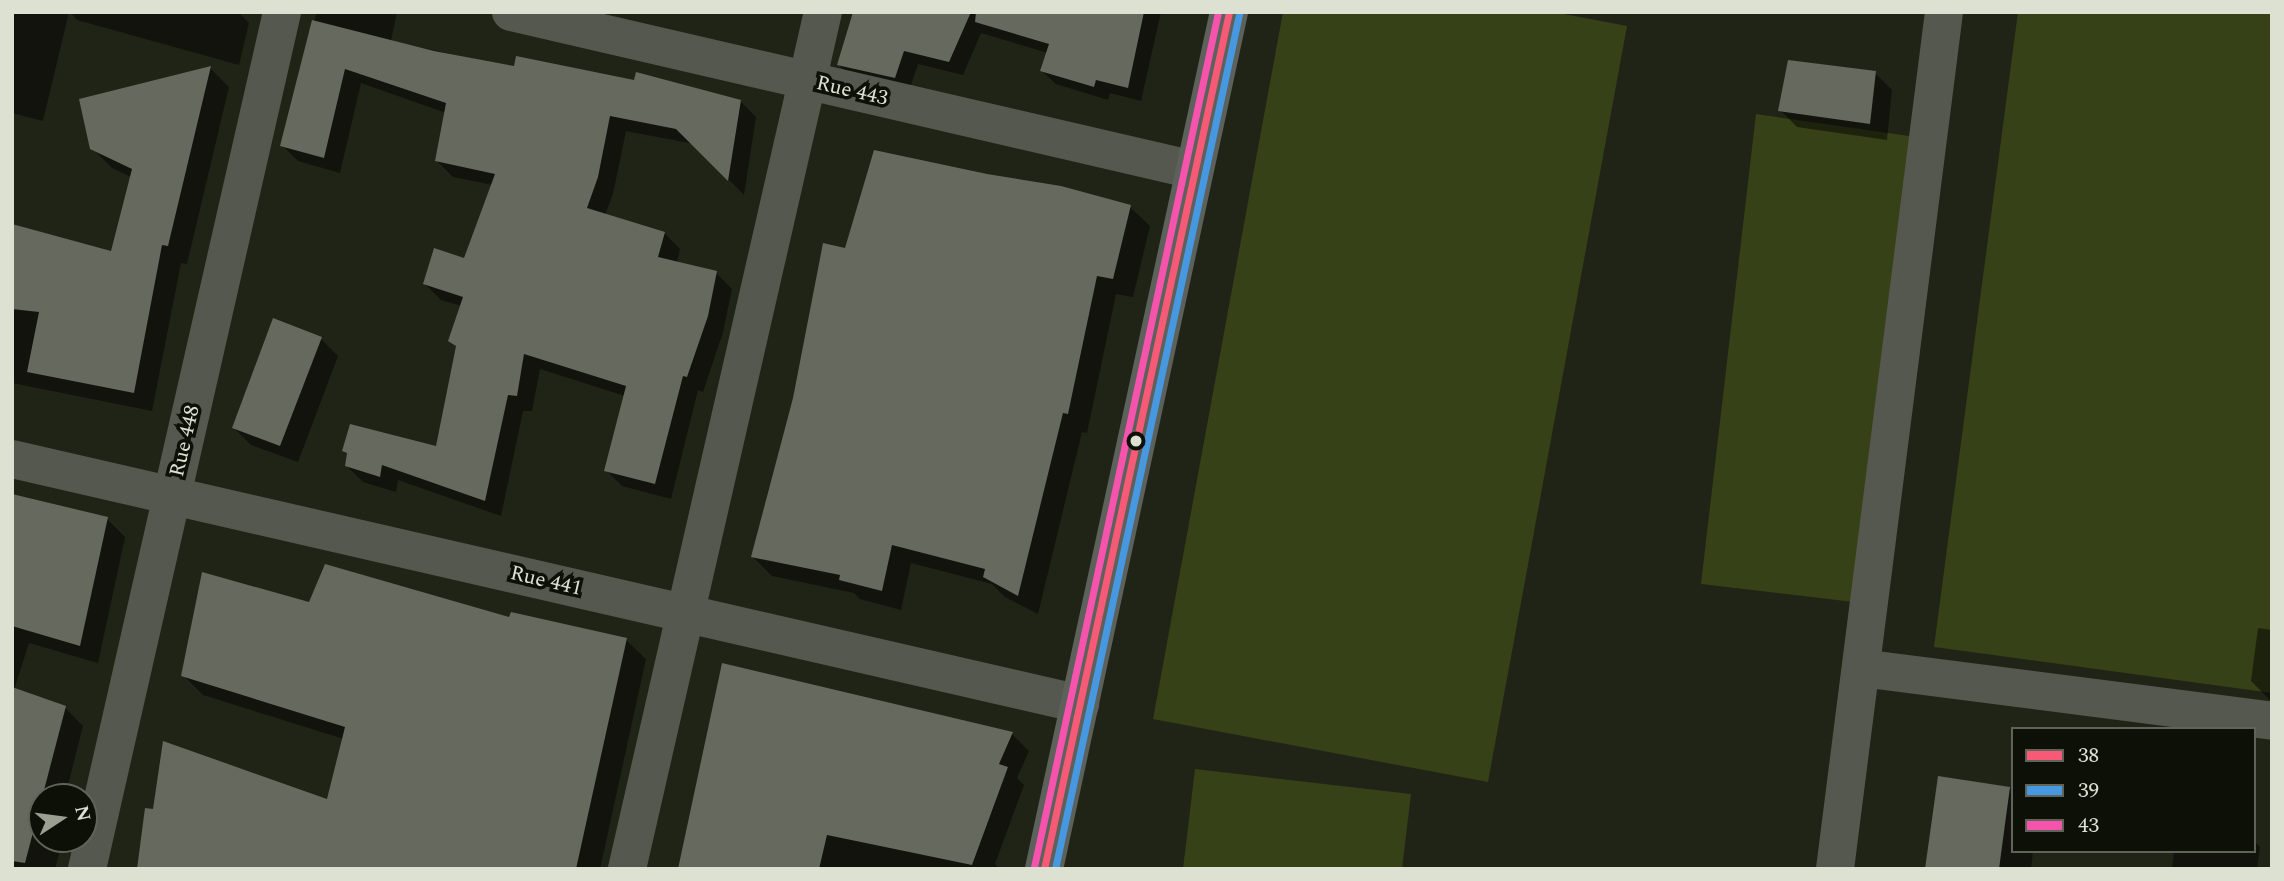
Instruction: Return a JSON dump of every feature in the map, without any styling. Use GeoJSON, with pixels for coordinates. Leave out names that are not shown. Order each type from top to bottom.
{"type":"FeatureCollection","features":[{"type":"Feature","properties":{"kind":"main road"},"geometry":{"type":"LineString","coordinates":[[1044,869],[1229,12]]}},
{"type":"Feature","properties":{"kind":"street","name":"Rue 448"},"geometry":{"type":"LineString","coordinates":[[87,869],[282,12]]}},
{"type":"Feature","properties":{"kind":"street","name":"Rue 443"},"geometry":{"type":"LineString","coordinates":[[511,12],[1194,170]]}},
{"type":"Feature","properties":{"kind":"street"},"geometry":{"type":"LineString","coordinates":[[627,869],[824,12]]}},
{"type":"Feature","properties":{"kind":"street"},"geometry":{"type":"LineString","coordinates":[[1835,869],[1944,12]]}},
{"type":"Feature","properties":{"kind":"street","name":"Rue 441"},"geometry":{"type":"LineString","coordinates":[[12,459],[1080,704]]}},
{"type":"Feature","properties":{"kind":"street"},"geometry":{"type":"LineString","coordinates":[[1861,668],[2272,721]]}},
{"type":"Feature","properties":{"kind":"green space"},"geometry":{"type":"Polygon","coordinates":[[[1283,12],[1553,12],[1627,26],[1488,782],[1153,719],[1283,12]]]}},
{"type":"Feature","properties":{"kind":"green space"},"geometry":{"type":"Polygon","coordinates":[[[2018,12],[2272,12],[2272,693],[1934,647],[2018,12]]]}},
{"type":"Feature","properties":{"kind":"green space"},"geometry":{"type":"Polygon","coordinates":[[[1756,114],[1916,137],[1862,603],[1701,584],[1756,114]]]}},
{"type":"Feature","properties":{"kind":"green space"},"geometry":{"type":"Polygon","coordinates":[[[1195,769],[1411,794],[1402,869],[1183,869],[1195,769]]]}},
{"type":"Feature","properties":{"kind":"building"},"geometry":{"type":"Polygon","coordinates":[[[853,12],[971,12],[949,62],[904,51],[895,78],[837,65],[853,12]]]}},
{"type":"Feature","properties":{"kind":"building"},"geometry":{"type":"Polygon","coordinates":[[[976,12],[1144,12],[1128,88],[1096,80],[1094,87],[1040,71],[1049,44],[975,22],[976,12]]]}},
{"type":"Feature","properties":{"kind":"building"},"geometry":{"type":"Polygon","coordinates":[[[312,20],[434,51],[514,66],[516,56],[634,80],[636,72],[741,100],[728,181],[676,129],[610,116],[598,177],[587,208],[665,232],[658,257],[717,271],[708,316],[687,377],[683,376],[655,484],[604,471],[626,386],[524,354],[517,396],[508,395],[485,501],[382,465],[380,477],[345,466],[347,453],[342,451],[350,424],[436,446],[456,346],[448,341],[463,297],[423,284],[434,248],[464,258],[495,174],[435,161],[446,103],[345,69],[324,158],[280,146],[312,20]]]}},
{"type":"Feature","properties":{"kind":"building"},"geometry":{"type":"Polygon","coordinates":[[[1788,60],[1876,71],[1870,124],[1778,111],[1788,60]]]}},
{"type":"Feature","properties":{"kind":"building"},"geometry":{"type":"Polygon","coordinates":[[[211,66],[168,246],[162,245],[134,393],[27,372],[39,312],[12,309],[12,224],[111,251],[132,169],[90,149],[79,99],[211,66]]]}},
{"type":"Feature","properties":{"kind":"building"},"geometry":{"type":"Polygon","coordinates":[[[874,150],[987,174],[1061,186],[1131,205],[1113,279],[1097,276],[1068,414],[1063,413],[1018,596],[983,577],[985,569],[892,545],[882,591],[839,580],[840,575],[751,557],[793,398],[823,243],[845,248],[874,150]]]}},
{"type":"Feature","properties":{"kind":"building"},"geometry":{"type":"Polygon","coordinates":[[[273,318],[322,337],[280,446],[232,428],[273,318]]]}},
{"type":"Feature","properties":{"kind":"building"},"geometry":{"type":"Polygon","coordinates":[[[12,494],[108,517],[80,646],[12,626],[12,494]]]}},
{"type":"Feature","properties":{"kind":"building"},"geometry":{"type":"Polygon","coordinates":[[[325,564],[509,617],[511,612],[627,638],[576,869],[137,869],[145,808],[153,809],[163,741],[327,799],[345,727],[181,676],[202,572],[309,602],[325,564]]]}},
{"type":"Feature","properties":{"kind":"building"},"geometry":{"type":"Polygon","coordinates":[[[722,663],[1013,732],[999,764],[1008,767],[972,865],[827,835],[819,869],[678,869],[722,663]]]}},
{"type":"Feature","properties":{"kind":"building"},"geometry":{"type":"Polygon","coordinates":[[[12,687],[66,706],[46,783],[28,783],[28,852],[25,863],[12,861],[12,687]]]}},
{"type":"Feature","properties":{"kind":"building"},"geometry":{"type":"Polygon","coordinates":[[[1938,776],[2010,787],[1999,869],[1925,869],[1938,776]]]}},
{"type":"Feature","properties":{"kind":"transit line","name":"43"},"geometry":{"type":"LineString","coordinates":[[1034,867],[1218,12]]}},
{"type":"Feature","properties":{"kind":"transit line","name":"38"},"geometry":{"type":"LineString","coordinates":[[1044,869],[1229,12]]}},
{"type":"Feature","properties":{"kind":"transit line","name":"39"},"geometry":{"type":"LineString","coordinates":[[1055,869],[1239,14]]}}]}
